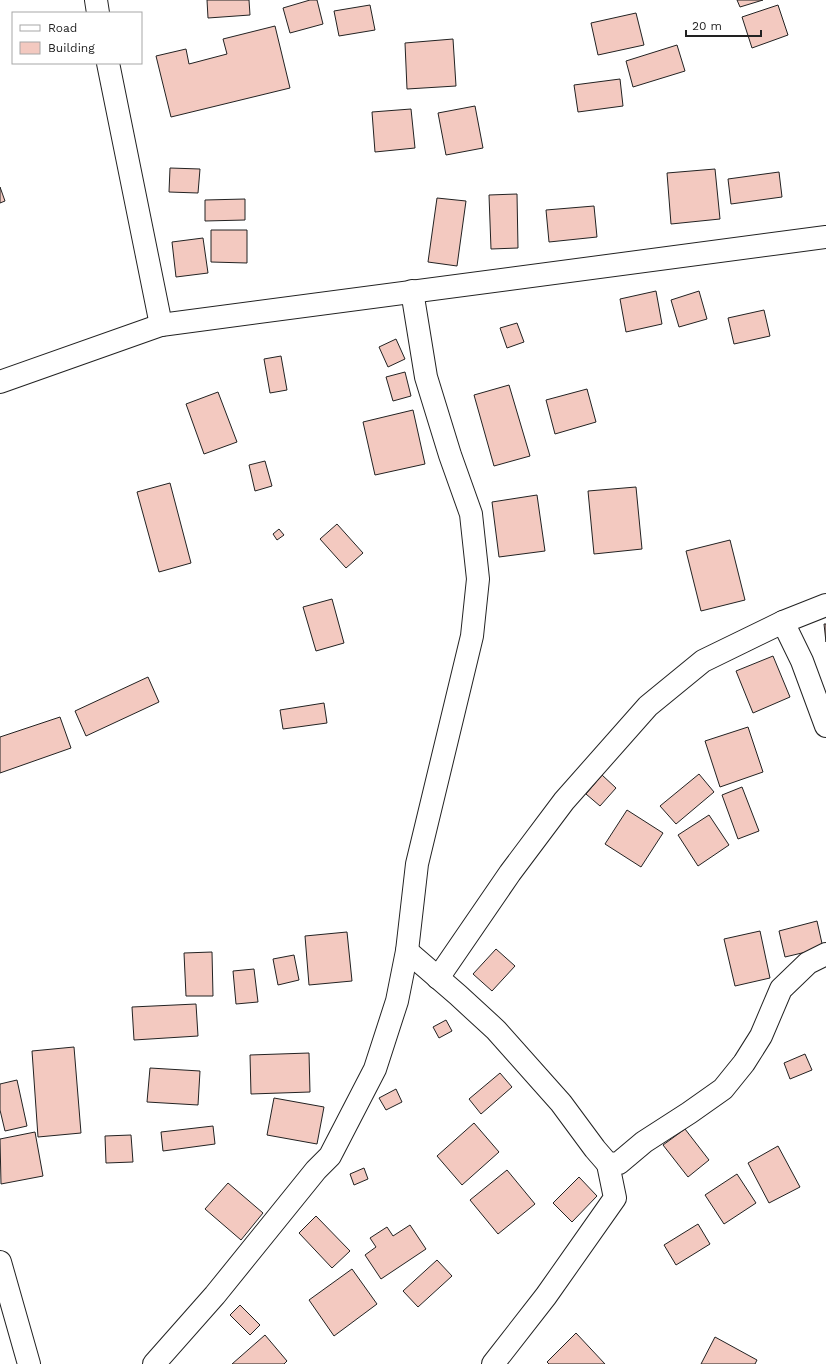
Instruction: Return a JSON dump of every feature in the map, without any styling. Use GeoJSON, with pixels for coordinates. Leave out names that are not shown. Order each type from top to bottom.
{"type":"FeatureCollection","features":[{"type":"Feature","properties":{"kind":"street"},"geometry":{"type":"LineString","coordinates":[[96,0],[98,12]]}},
{"type":"Feature","properties":{"kind":"street"},"geometry":{"type":"LineString","coordinates":[[108,64],[161,325]]}},
{"type":"Feature","properties":{"kind":"street"},"geometry":{"type":"LineString","coordinates":[[0,382],[161,325],[826,237]]}},
{"type":"Feature","properties":{"kind":"street"},"geometry":{"type":"LineString","coordinates":[[154,1364],[215,1295],[316,1170],[330,1156],[375,1069],[397,1001],[407,951],[417,864],[472,636],[478,579],[471,514],[450,455],[426,377],[412,292]]}},
{"type":"Feature","properties":{"kind":"street"},"geometry":{"type":"LineString","coordinates":[[438,978],[510,873],[564,801],[648,706],[703,660],[783,622],[826,605]]}},
{"type":"Feature","properties":{"kind":"street"},"geometry":{"type":"LineString","coordinates":[[783,622],[802,661],[826,726]]}},
{"type":"Feature","properties":{"kind":"street"},"geometry":{"type":"LineString","coordinates":[[407,951],[496,1030],[561,1103],[594,1149],[608,1164],[615,1198],[546,1296],[493,1364]]}},
{"type":"Feature","properties":{"kind":"street"},"geometry":{"type":"LineString","coordinates":[[608,1164],[619,1162],[644,1142],[723,1089],[744,1064],[761,1036],[780,989],[808,963],[826,954]]}},
{"type":"Feature","properties":{"kind":"street"},"geometry":{"type":"LineString","coordinates":[[0,1262],[29,1364]]}},
{"type":"Feature","properties":{"kind":"building"},"geometry":{"type":"Polygon","coordinates":[[[207,0],[249,0],[250,15],[208,18],[207,0]]]}},
{"type":"Feature","properties":{"kind":"building"},"geometry":{"type":"Polygon","coordinates":[[[310,0],[317,0],[323,24],[290,33],[283,8],[310,0]]]}},
{"type":"Feature","properties":{"kind":"building"},"geometry":{"type":"Polygon","coordinates":[[[737,0],[763,0],[740,7],[737,0]]]}},
{"type":"Feature","properties":{"kind":"building"},"geometry":{"type":"Polygon","coordinates":[[[370,5],[375,30],[339,36],[334,11],[370,5]]]}},
{"type":"Feature","properties":{"kind":"building"},"geometry":{"type":"Polygon","coordinates":[[[778,5],[788,35],[752,48],[742,17],[778,5]]]}},
{"type":"Feature","properties":{"kind":"building"},"geometry":{"type":"Polygon","coordinates":[[[636,13],[644,45],[598,55],[591,23],[636,13]]]}},
{"type":"Feature","properties":{"kind":"building"},"geometry":{"type":"Polygon","coordinates":[[[275,26],[290,88],[171,117],[156,56],[186,49],[189,64],[227,54],[223,39],[275,26]]]}},
{"type":"Feature","properties":{"kind":"building"},"geometry":{"type":"Polygon","coordinates":[[[453,39],[456,86],[407,89],[405,43],[453,39]]]}},
{"type":"Feature","properties":{"kind":"building"},"geometry":{"type":"Polygon","coordinates":[[[677,45],[685,71],[633,87],[626,61],[677,45]]]}},
{"type":"Feature","properties":{"kind":"building"},"geometry":{"type":"Polygon","coordinates":[[[620,79],[623,106],[578,112],[574,85],[620,79]]]}},
{"type":"Feature","properties":{"kind":"building"},"geometry":{"type":"Polygon","coordinates":[[[475,106],[483,148],[446,155],[438,113],[475,106]]]}},
{"type":"Feature","properties":{"kind":"building"},"geometry":{"type":"Polygon","coordinates":[[[411,109],[415,148],[375,152],[372,112],[411,109]]]}},
{"type":"Feature","properties":{"kind":"building"},"geometry":{"type":"Polygon","coordinates":[[[170,168],[200,169],[198,193],[169,192],[170,168]]]}},
{"type":"Feature","properties":{"kind":"building"},"geometry":{"type":"Polygon","coordinates":[[[715,169],[720,219],[671,224],[667,173],[715,169]]]}},
{"type":"Feature","properties":{"kind":"building"},"geometry":{"type":"Polygon","coordinates":[[[779,172],[782,197],[731,204],[728,179],[779,172]]]}},
{"type":"Feature","properties":{"kind":"building"},"geometry":{"type":"Polygon","coordinates":[[[0,187],[5,201],[0,203],[0,187]]]}},
{"type":"Feature","properties":{"kind":"building"},"geometry":{"type":"Polygon","coordinates":[[[517,194],[518,248],[491,249],[489,195],[517,194]]]}},
{"type":"Feature","properties":{"kind":"building"},"geometry":{"type":"Polygon","coordinates":[[[437,198],[466,201],[457,266],[428,262],[437,198]]]}},
{"type":"Feature","properties":{"kind":"building"},"geometry":{"type":"Polygon","coordinates":[[[245,199],[245,220],[205,221],[205,200],[245,199]]]}},
{"type":"Feature","properties":{"kind":"building"},"geometry":{"type":"Polygon","coordinates":[[[594,206],[597,237],[549,242],[546,210],[594,206]]]}},
{"type":"Feature","properties":{"kind":"building"},"geometry":{"type":"Polygon","coordinates":[[[211,230],[247,230],[247,263],[211,262],[211,230]]]}},
{"type":"Feature","properties":{"kind":"building"},"geometry":{"type":"Polygon","coordinates":[[[203,238],[208,273],[176,277],[172,242],[203,238]]]}},
{"type":"Feature","properties":{"kind":"building"},"geometry":{"type":"Polygon","coordinates":[[[656,291],[662,324],[626,332],[620,299],[656,291]]]}},
{"type":"Feature","properties":{"kind":"building"},"geometry":{"type":"Polygon","coordinates":[[[699,291],[707,319],[679,327],[671,300],[699,291]]]}},
{"type":"Feature","properties":{"kind":"building"},"geometry":{"type":"Polygon","coordinates":[[[764,310],[770,336],[734,344],[728,318],[764,310]]]}},
{"type":"Feature","properties":{"kind":"building"},"geometry":{"type":"Polygon","coordinates":[[[517,323],[524,342],[507,348],[500,328],[517,323]]]}},
{"type":"Feature","properties":{"kind":"building"},"geometry":{"type":"Polygon","coordinates":[[[396,339],[405,359],[388,367],[379,347],[396,339]]]}},
{"type":"Feature","properties":{"kind":"building"},"geometry":{"type":"Polygon","coordinates":[[[281,356],[287,390],[270,393],[264,359],[281,356]]]}},
{"type":"Feature","properties":{"kind":"building"},"geometry":{"type":"Polygon","coordinates":[[[405,372],[411,396],[393,401],[386,377],[405,372]]]}},
{"type":"Feature","properties":{"kind":"building"},"geometry":{"type":"Polygon","coordinates":[[[509,385],[530,456],[494,466],[474,395],[509,385]]]}},
{"type":"Feature","properties":{"kind":"building"},"geometry":{"type":"Polygon","coordinates":[[[587,389],[596,422],[555,434],[546,400],[587,389]]]}},
{"type":"Feature","properties":{"kind":"building"},"geometry":{"type":"Polygon","coordinates":[[[218,392],[237,442],[204,454],[186,404],[218,392]]]}},
{"type":"Feature","properties":{"kind":"building"},"geometry":{"type":"Polygon","coordinates":[[[413,410],[425,464],[375,475],[363,422],[413,410]]]}},
{"type":"Feature","properties":{"kind":"building"},"geometry":{"type":"Polygon","coordinates":[[[265,461],[272,486],[255,491],[249,465],[265,461]]]}},
{"type":"Feature","properties":{"kind":"building"},"geometry":{"type":"Polygon","coordinates":[[[170,483],[191,563],[159,572],[137,492],[170,483]]]}},
{"type":"Feature","properties":{"kind":"building"},"geometry":{"type":"Polygon","coordinates":[[[636,487],[642,549],[594,554],[588,491],[636,487]]]}},
{"type":"Feature","properties":{"kind":"building"},"geometry":{"type":"Polygon","coordinates":[[[537,495],[545,551],[499,557],[492,502],[537,495]]]}},
{"type":"Feature","properties":{"kind":"building"},"geometry":{"type":"Polygon","coordinates":[[[337,524],[363,553],[346,568],[320,539],[337,524]]]}},
{"type":"Feature","properties":{"kind":"building"},"geometry":{"type":"Polygon","coordinates":[[[279,529],[284,535],[277,540],[273,534],[279,529]]]}},
{"type":"Feature","properties":{"kind":"building"},"geometry":{"type":"Polygon","coordinates":[[[730,540],[745,600],[701,611],[686,551],[730,540]]]}},
{"type":"Feature","properties":{"kind":"building"},"geometry":{"type":"Polygon","coordinates":[[[332,599],[344,643],[316,651],[303,607],[332,599]]]}},
{"type":"Feature","properties":{"kind":"building"},"geometry":{"type":"Polygon","coordinates":[[[824,624],[826,624],[826,642],[824,624]]]}},
{"type":"Feature","properties":{"kind":"building"},"geometry":{"type":"Polygon","coordinates":[[[773,656],[790,697],[753,713],[736,671],[773,656]]]}},
{"type":"Feature","properties":{"kind":"building"},"geometry":{"type":"Polygon","coordinates":[[[148,677],[159,702],[86,736],[75,711],[148,677]]]}},
{"type":"Feature","properties":{"kind":"building"},"geometry":{"type":"Polygon","coordinates":[[[324,703],[327,723],[283,729],[280,710],[324,703]]]}},
{"type":"Feature","properties":{"kind":"building"},"geometry":{"type":"Polygon","coordinates":[[[60,717],[71,748],[0,773],[0,737],[60,717]]]}},
{"type":"Feature","properties":{"kind":"building"},"geometry":{"type":"Polygon","coordinates":[[[748,727],[763,772],[720,787],[705,741],[748,727]]]}},
{"type":"Feature","properties":{"kind":"building"},"geometry":{"type":"Polygon","coordinates":[[[699,774],[714,792],[676,824],[660,806],[699,774]]]}},
{"type":"Feature","properties":{"kind":"building"},"geometry":{"type":"Polygon","coordinates":[[[602,775],[616,788],[600,806],[586,794],[602,775]]]}},
{"type":"Feature","properties":{"kind":"building"},"geometry":{"type":"Polygon","coordinates":[[[742,787],[759,831],[738,839],[722,795],[742,787]]]}},
{"type":"Feature","properties":{"kind":"building"},"geometry":{"type":"Polygon","coordinates":[[[627,810],[663,833],[641,867],[605,844],[627,810]]]}},
{"type":"Feature","properties":{"kind":"building"},"geometry":{"type":"Polygon","coordinates":[[[709,815],[729,845],[698,866],[678,835],[709,815]]]}},
{"type":"Feature","properties":{"kind":"building"},"geometry":{"type":"Polygon","coordinates":[[[817,921],[823,948],[785,957],[779,931],[817,921]]]}},
{"type":"Feature","properties":{"kind":"building"},"geometry":{"type":"Polygon","coordinates":[[[760,931],[770,978],[735,986],[724,939],[760,931]]]}},
{"type":"Feature","properties":{"kind":"building"},"geometry":{"type":"Polygon","coordinates":[[[347,932],[352,981],[309,985],[305,936],[347,932]]]}},
{"type":"Feature","properties":{"kind":"building"},"geometry":{"type":"Polygon","coordinates":[[[496,949],[515,966],[492,991],[473,974],[496,949]]]}},
{"type":"Feature","properties":{"kind":"building"},"geometry":{"type":"Polygon","coordinates":[[[212,952],[213,996],[186,996],[184,953],[212,952]]]}},
{"type":"Feature","properties":{"kind":"building"},"geometry":{"type":"Polygon","coordinates":[[[294,955],[299,980],[278,985],[273,959],[294,955]]]}},
{"type":"Feature","properties":{"kind":"building"},"geometry":{"type":"Polygon","coordinates":[[[254,969],[258,1002],[236,1004],[233,971],[254,969]]]}},
{"type":"Feature","properties":{"kind":"building"},"geometry":{"type":"Polygon","coordinates":[[[196,1004],[198,1036],[134,1040],[132,1007],[196,1004]]]}},
{"type":"Feature","properties":{"kind":"building"},"geometry":{"type":"Polygon","coordinates":[[[446,1020],[452,1031],[439,1038],[433,1027],[446,1020]]]}},
{"type":"Feature","properties":{"kind":"building"},"geometry":{"type":"Polygon","coordinates":[[[74,1047],[81,1133],[38,1137],[32,1051],[74,1047]]]}},
{"type":"Feature","properties":{"kind":"building"},"geometry":{"type":"Polygon","coordinates":[[[309,1053],[310,1092],[251,1094],[250,1055],[309,1053]]]}},
{"type":"Feature","properties":{"kind":"building"},"geometry":{"type":"Polygon","coordinates":[[[805,1054],[812,1070],[790,1079],[784,1063],[805,1054]]]}},
{"type":"Feature","properties":{"kind":"building"},"geometry":{"type":"Polygon","coordinates":[[[150,1068],[200,1071],[198,1105],[147,1102],[150,1068]]]}},
{"type":"Feature","properties":{"kind":"building"},"geometry":{"type":"Polygon","coordinates":[[[500,1073],[512,1087],[481,1114],[469,1099],[500,1073]]]}},
{"type":"Feature","properties":{"kind":"building"},"geometry":{"type":"Polygon","coordinates":[[[17,1080],[27,1126],[5,1131],[0,1110],[0,1084],[17,1080]]]}},
{"type":"Feature","properties":{"kind":"building"},"geometry":{"type":"Polygon","coordinates":[[[396,1089],[402,1102],[386,1110],[379,1098],[396,1089]]]}},
{"type":"Feature","properties":{"kind":"building"},"geometry":{"type":"Polygon","coordinates":[[[274,1098],[324,1107],[317,1144],[267,1135],[274,1098]]]}},
{"type":"Feature","properties":{"kind":"building"},"geometry":{"type":"Polygon","coordinates":[[[474,1123],[499,1152],[462,1185],[437,1156],[474,1123]]]}},
{"type":"Feature","properties":{"kind":"building"},"geometry":{"type":"Polygon","coordinates":[[[213,1126],[215,1144],[163,1151],[161,1132],[213,1126]]]}},
{"type":"Feature","properties":{"kind":"building"},"geometry":{"type":"Polygon","coordinates":[[[685,1129],[709,1160],[688,1177],[663,1145],[685,1129]]]}},
{"type":"Feature","properties":{"kind":"building"},"geometry":{"type":"Polygon","coordinates":[[[35,1132],[43,1176],[1,1184],[0,1139],[35,1132]]]}},
{"type":"Feature","properties":{"kind":"building"},"geometry":{"type":"Polygon","coordinates":[[[131,1135],[133,1162],[106,1163],[105,1136],[131,1135]]]}},
{"type":"Feature","properties":{"kind":"building"},"geometry":{"type":"Polygon","coordinates":[[[778,1146],[800,1187],[769,1203],[748,1163],[778,1146]]]}},
{"type":"Feature","properties":{"kind":"building"},"geometry":{"type":"Polygon","coordinates":[[[364,1168],[368,1179],[354,1185],[350,1174],[364,1168]]]}},
{"type":"Feature","properties":{"kind":"building"},"geometry":{"type":"Polygon","coordinates":[[[507,1170],[535,1204],[498,1234],[470,1200],[507,1170]]]}},
{"type":"Feature","properties":{"kind":"building"},"geometry":{"type":"Polygon","coordinates":[[[737,1174],[756,1203],[724,1224],[705,1195],[737,1174]]]}},
{"type":"Feature","properties":{"kind":"building"},"geometry":{"type":"Polygon","coordinates":[[[579,1177],[597,1196],[572,1222],[553,1203],[579,1177]]]}},
{"type":"Feature","properties":{"kind":"building"},"geometry":{"type":"Polygon","coordinates":[[[228,1183],[263,1213],[241,1240],[205,1209],[228,1183]]]}},
{"type":"Feature","properties":{"kind":"building"},"geometry":{"type":"Polygon","coordinates":[[[316,1216],[350,1251],[332,1268],[299,1233],[316,1216]]]}},
{"type":"Feature","properties":{"kind":"building"},"geometry":{"type":"Polygon","coordinates":[[[698,1224],[710,1244],[676,1265],[664,1245],[698,1224]]]}},
{"type":"Feature","properties":{"kind":"building"},"geometry":{"type":"Polygon","coordinates":[[[410,1225],[426,1249],[381,1279],[365,1255],[376,1247],[370,1238],[387,1227],[393,1236],[410,1225]]]}},
{"type":"Feature","properties":{"kind":"building"},"geometry":{"type":"Polygon","coordinates":[[[437,1260],[452,1276],[418,1307],[403,1291],[437,1260]]]}},
{"type":"Feature","properties":{"kind":"building"},"geometry":{"type":"Polygon","coordinates":[[[352,1269],[377,1304],[334,1336],[309,1300],[352,1269]]]}},
{"type":"Feature","properties":{"kind":"building"},"geometry":{"type":"Polygon","coordinates":[[[240,1305],[260,1325],[250,1335],[230,1315],[240,1305]]]}},
{"type":"Feature","properties":{"kind":"building"},"geometry":{"type":"Polygon","coordinates":[[[576,1333],[605,1364],[549,1364],[547,1362],[576,1333]]]}},
{"type":"Feature","properties":{"kind":"building"},"geometry":{"type":"Polygon","coordinates":[[[265,1335],[287,1361],[284,1364],[232,1364],[265,1335]]]}},
{"type":"Feature","properties":{"kind":"building"},"geometry":{"type":"Polygon","coordinates":[[[715,1337],[757,1360],[755,1364],[701,1364],[715,1337]]]}}]}
